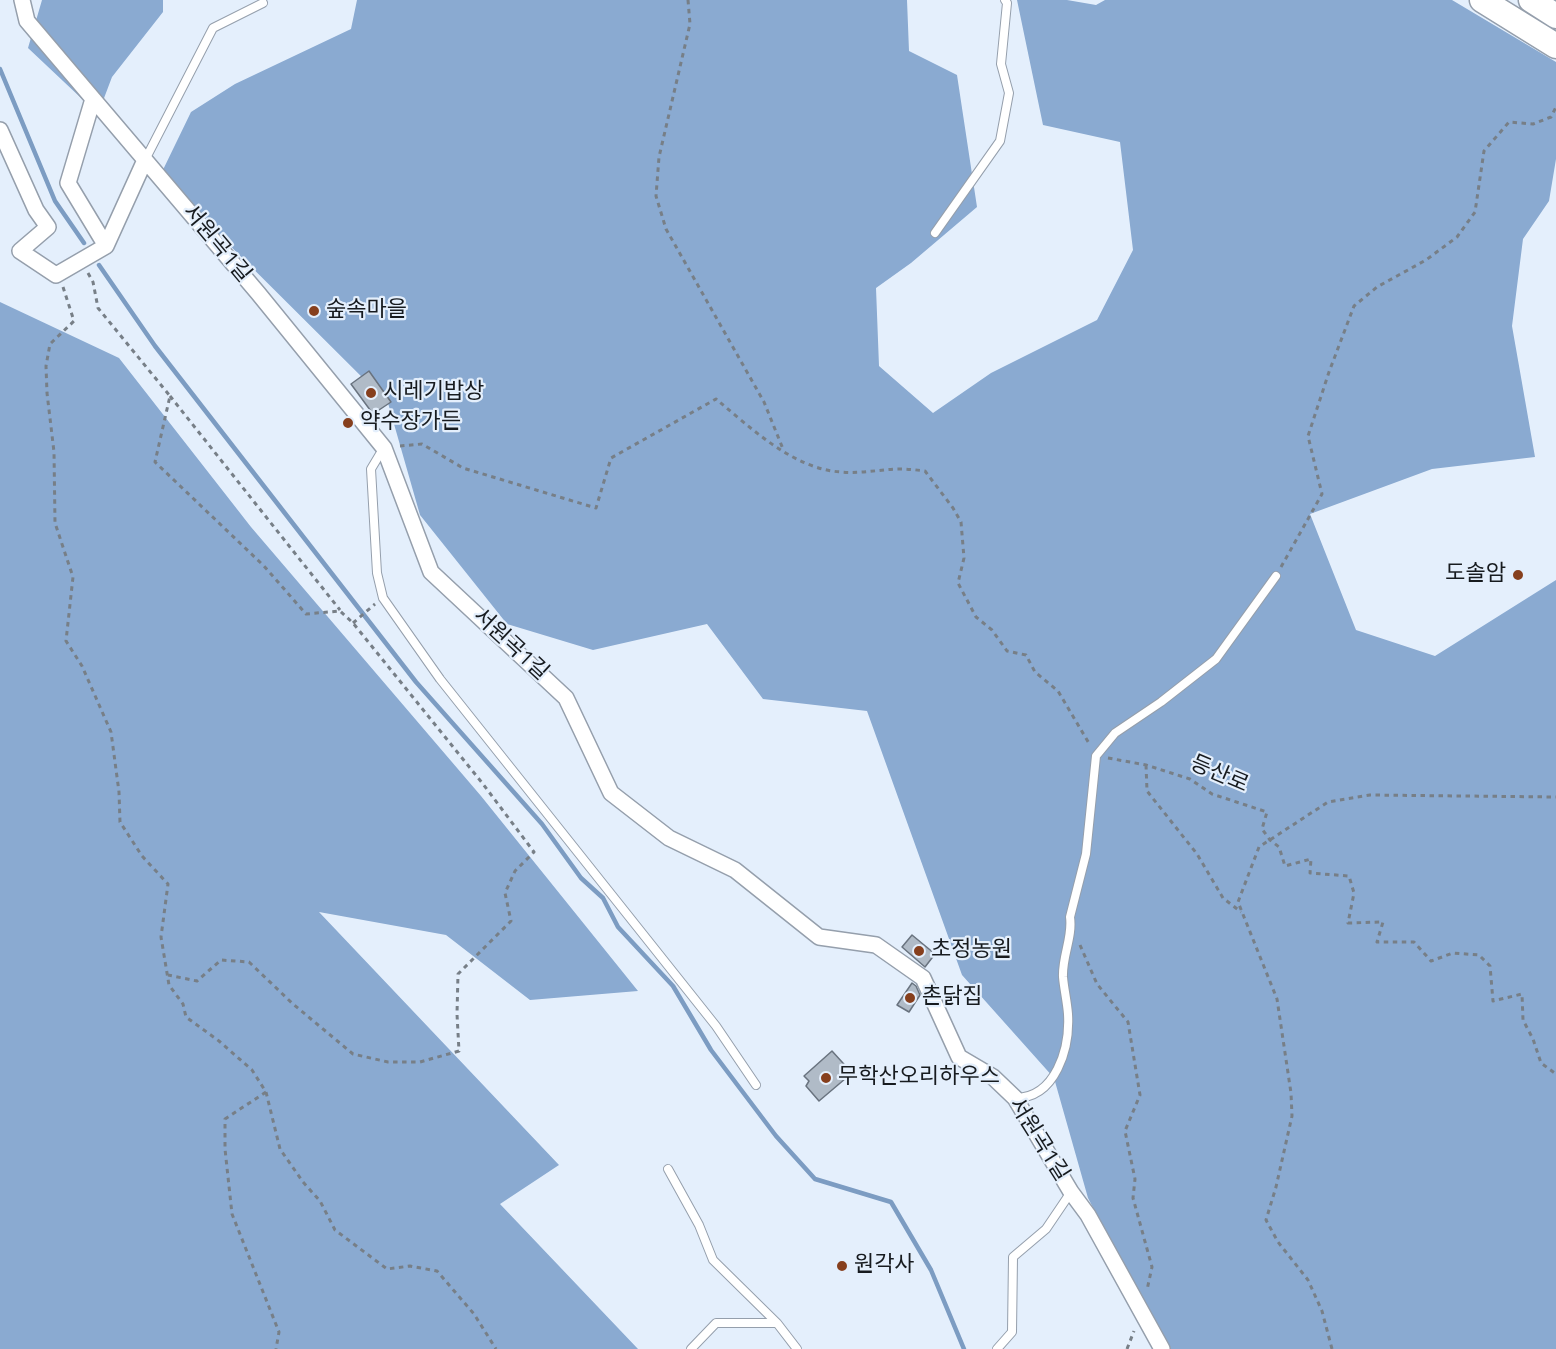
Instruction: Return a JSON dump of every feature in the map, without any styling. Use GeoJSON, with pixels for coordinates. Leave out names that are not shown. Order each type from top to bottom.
{"type":"FeatureCollection","features":[{"type":"Feature","properties":{"kind":"main road"},"geometry":{"type":"LineString","coordinates":[[1482,0],[1556,46]]}},
{"type":"Feature","properties":{"kind":"street","name":"서원곡1길"},"geometry":{"type":"LineString","coordinates":[[22,0],[27,21],[265,302],[384,448],[431,572],[566,698],[611,793],[669,838],[735,870],[819,937],[876,945],[923,978],[960,1057],[993,1077],[1015,1098],[1071,1192],[1088,1215],[1162,1349]]}},
{"type":"Feature","properties":{"kind":"street"},"geometry":{"type":"LineString","coordinates":[[93,99],[68,183],[106,246]]}},
{"type":"Feature","properties":{"kind":"street"},"geometry":{"type":"LineString","coordinates":[[0,130],[36,210],[48,227],[20,251],[56,275],[106,246],[145,160]]}},
{"type":"Feature","properties":{"kind":"lane"},"geometry":{"type":"LineString","coordinates":[[935,233],[1000,141],[1010,93],[1001,64],[1008,3],[1005,0]]}},
{"type":"Feature","properties":{"kind":"lane"},"geometry":{"type":"LineString","coordinates":[[145,160],[213,28],[263,3]]}},
{"type":"Feature","properties":{"kind":"lane"},"geometry":{"type":"LineString","coordinates":[[384,448],[371,469],[377,573],[383,598],[440,679],[716,1026],[756,1085]]}},
{"type":"Feature","properties":{"kind":"lane"},"geometry":{"type":"LineString","coordinates":[[1015,1098],[1026,1098],[1049,1084],[1065,1055],[1068,1016],[1063,975],[1067,942],[1072,927],[1070,917],[1086,854],[1096,756],[1115,733],[1161,702],[1216,659],[1276,576]]}},
{"type":"Feature","properties":{"kind":"lane"},"geometry":{"type":"LineString","coordinates":[[668,1169],[699,1225],[713,1260],[777,1323],[797,1349]]}},
{"type":"Feature","properties":{"kind":"lane","name":"서원곡1길"},"geometry":{"type":"LineString","coordinates":[[997,1349],[1012,1332],[1013,1257],[1046,1229],[1071,1192]]}},
{"type":"Feature","properties":{"kind":"lane"},"geometry":{"type":"LineString","coordinates":[[691,1349],[716,1323],[777,1323]]}},
{"type":"Feature","properties":{"kind":"path"},"geometry":{"type":"LineString","coordinates":[[688,0],[690,24],[659,157],[656,196],[666,229],[765,402],[784,452]]}},
{"type":"Feature","properties":{"kind":"path"},"geometry":{"type":"LineString","coordinates":[[1276,576],[1322,494],[1308,436],[1354,306],[1377,287],[1425,260],[1457,237],[1474,212],[1484,151],[1509,122],[1533,124],[1551,117],[1556,106]]}},
{"type":"Feature","properties":{"kind":"path"},"geometry":{"type":"LineString","coordinates":[[81,261],[93,282],[98,308],[340,611],[353,622],[483,784],[534,852],[515,871],[505,893],[511,921],[458,974],[459,1051],[420,1062],[388,1062],[352,1054],[293,1004],[249,962],[221,960],[197,981],[168,975]]}},
{"type":"Feature","properties":{"kind":"path"},"geometry":{"type":"LineString","coordinates":[[59,273],[74,321],[50,344],[46,366],[54,453],[55,523],[73,578],[66,640],[82,666],[111,732],[119,792],[120,822],[142,856],[168,884],[161,937],[169,986],[183,1004],[186,1017],[219,1041],[252,1070],[266,1092],[280,1149],[303,1182],[320,1201],[335,1230],[387,1269],[410,1266],[437,1270],[474,1314],[496,1349]]}},
{"type":"Feature","properties":{"kind":"path"},"geometry":{"type":"LineString","coordinates":[[170,396],[155,462],[264,566],[306,614],[340,611]]}},
{"type":"Feature","properties":{"kind":"path"},"geometry":{"type":"LineString","coordinates":[[384,448],[422,444],[463,468],[596,508],[611,458],[716,399],[784,452],[818,469],[841,472],[901,469],[925,471],[961,522],[964,558],[958,583],[966,601],[976,617],[992,630],[1007,651],[1026,656],[1035,672],[1058,691],[1096,756]]}},
{"type":"Feature","properties":{"kind":"path"},"geometry":{"type":"LineString","coordinates":[[353,622],[375,604]]}},
{"type":"Feature","properties":{"kind":"path","name":"등산로"},"geometry":{"type":"LineString","coordinates":[[1096,756],[1146,765],[1190,779],[1212,794],[1267,812],[1262,829],[1279,847],[1285,866],[1311,859],[1310,873],[1349,876],[1354,893],[1348,923],[1383,922],[1377,942],[1414,942],[1431,961],[1453,953],[1479,955],[1490,966],[1493,1001],[1522,994],[1523,1020],[1533,1039],[1541,1063],[1556,1074]]}},
{"type":"Feature","properties":{"kind":"path"},"geometry":{"type":"LineString","coordinates":[[1146,765],[1147,791],[1197,854],[1223,898],[1243,913]]}},
{"type":"Feature","properties":{"kind":"path"},"geometry":{"type":"LineString","coordinates":[[1332,1349],[1322,1311],[1308,1280],[1278,1242],[1266,1220],[1292,1116],[1277,999],[1238,902],[1259,847],[1328,802],[1370,795],[1556,797]]}},
{"type":"Feature","properties":{"kind":"path"},"geometry":{"type":"LineString","coordinates":[[1072,927],[1096,984],[1128,1022],[1140,1095],[1125,1131],[1135,1179],[1133,1198],[1152,1267],[1142,1311]]}},
{"type":"Feature","properties":{"kind":"path"},"geometry":{"type":"LineString","coordinates":[[266,1092],[225,1119],[225,1149],[232,1214],[279,1332],[276,1349]]}},
{"type":"Feature","properties":{"kind":"shaded area"},"geometry":{"type":"Polygon","coordinates":[[[42,0],[163,0],[163,12],[112,77],[98,114],[28,48],[42,0]]]}},
{"type":"Feature","properties":{"kind":"shaded area"},"geometry":{"type":"Polygon","coordinates":[[[357,0],[907,0],[909,51],[957,75],[977,207],[911,263],[876,288],[879,366],[933,413],[991,373],[1097,320],[1133,250],[1120,142],[1043,125],[1017,0],[1067,0],[1096,5],[1105,0],[1452,0],[1556,62],[1556,159],[1549,201],[1523,239],[1512,326],[1535,457],[1432,469],[1310,514],[1356,630],[1435,656],[1556,580],[1556,1349],[1166,1349],[1088,1198],[1054,1078],[962,975],[867,711],[763,699],[707,624],[593,650],[507,624],[420,515],[388,403],[160,176],[191,112],[235,84],[351,29],[357,0]]]}},
{"type":"Feature","properties":{"kind":"shaded area"},"geometry":{"type":"Polygon","coordinates":[[[0,302],[119,358],[251,527],[481,796],[638,991],[530,1000],[446,935],[319,912],[559,1165],[500,1204],[638,1349],[0,1349],[0,302]]]}},
{"type":"Feature","properties":{"kind":"building","name":"시레기밥상"},"geometry":{"type":"Polygon","coordinates":[[[369,371],[391,402],[373,414],[351,384],[369,371]]]}},
{"type":"Feature","properties":{"kind":"building","name":"초정농원"},"geometry":{"type":"Polygon","coordinates":[[[912,935],[935,954],[925,967],[902,947],[912,935]]]}},
{"type":"Feature","properties":{"kind":"building","name":"촌닭집"},"geometry":{"type":"Polygon","coordinates":[[[912,983],[920,995],[909,1012],[897,1005],[912,983]]]}},
{"type":"Feature","properties":{"kind":"building","name":"무학산오리하우스"},"geometry":{"type":"Polygon","coordinates":[[[832,1051],[852,1073],[819,1101],[806,1086],[809,1081],[804,1076],[832,1051]]]}},
{"type":"Feature","properties":{"kind":"waterway"},"geometry":{"type":"LineString","coordinates":[[0,69],[55,201],[84,243]]}},
{"type":"Feature","properties":{"kind":"waterway"},"geometry":{"type":"LineString","coordinates":[[99,265],[155,346],[416,682],[542,824],[581,878],[603,898],[618,927],[673,986],[711,1050],[776,1136],[815,1179],[891,1202],[931,1270],[964,1349]]}},
{"type":"Feature","properties":{"kind":"place","name":"숲속마을"},"geometry":{"type":"Point","coordinates":[314,311]}},
{"type":"Feature","properties":{"kind":"place","name":"시레기밥상"},"geometry":{"type":"Point","coordinates":[371,393]}},
{"type":"Feature","properties":{"kind":"place","name":"약수장가든"},"geometry":{"type":"Point","coordinates":[348,423]}},
{"type":"Feature","properties":{"kind":"place","name":"도솔암"},"geometry":{"type":"Point","coordinates":[1518,575]}},
{"type":"Feature","properties":{"kind":"place","name":"초정농원"},"geometry":{"type":"Point","coordinates":[919,951]}},
{"type":"Feature","properties":{"kind":"place","name":"촌닭집"},"geometry":{"type":"Point","coordinates":[910,998]}},
{"type":"Feature","properties":{"kind":"place","name":"무학산오리하우스"},"geometry":{"type":"Point","coordinates":[826,1078]}},
{"type":"Feature","properties":{"kind":"place","name":"원각사"},"geometry":{"type":"Point","coordinates":[842,1266]}}]}
